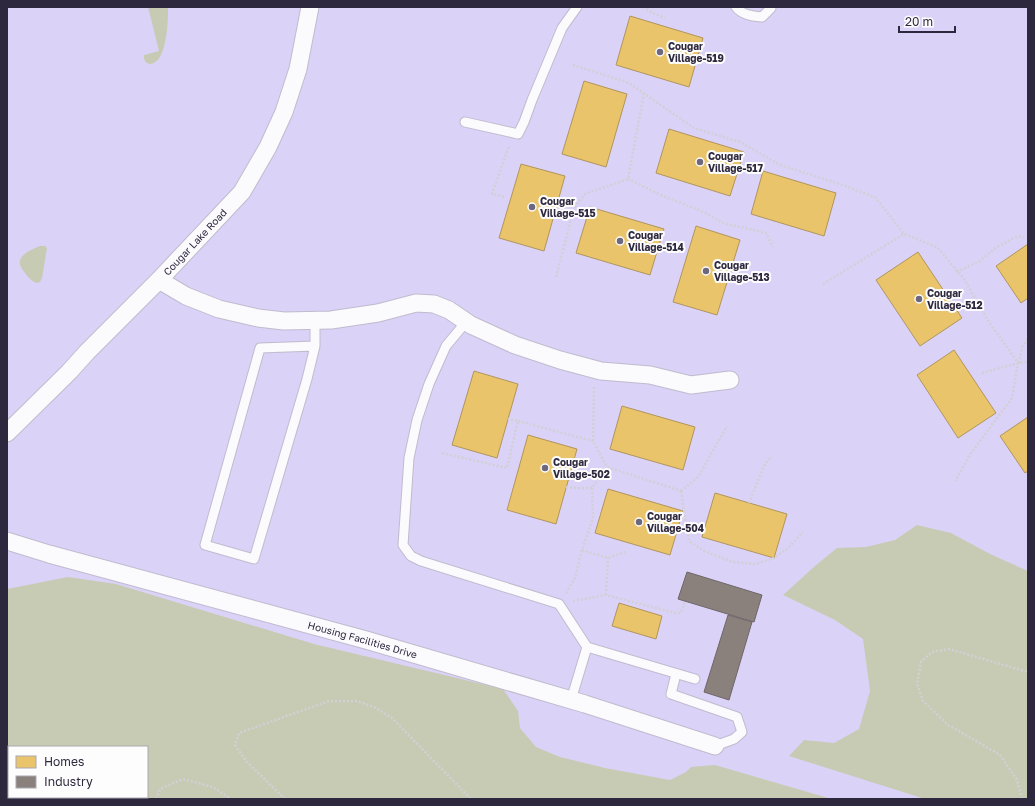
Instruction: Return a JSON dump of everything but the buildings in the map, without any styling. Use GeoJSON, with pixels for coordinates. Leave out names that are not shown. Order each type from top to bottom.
{"type":"FeatureCollection","features":[{"type":"Feature","properties":{"kind":"street","name":"Cougar Lake Road"},"geometry":{"type":"LineString","coordinates":[[7,433],[159,280],[242,192],[268,147],[284,112],[298,69],[310,7]]}},
{"type":"Feature","properties":{"kind":"street"},"geometry":{"type":"LineString","coordinates":[[159,280],[186,296],[219,309],[258,318],[284,321],[331,320],[378,313],[416,303],[434,304],[449,310],[470,325],[514,345],[560,360],[601,371],[650,375],[692,385],[730,380]]}},
{"type":"Feature","properties":{"kind":"street","name":"Housing Facilities Drive"},"geometry":{"type":"LineString","coordinates":[[7,541],[56,556],[366,640],[571,700],[715,746]]}},
{"type":"Feature","properties":{"kind":"lane"},"geometry":{"type":"LineString","coordinates":[[466,122],[518,134],[562,28],[577,7]]}},
{"type":"Feature","properties":{"kind":"lane"},"geometry":{"type":"LineString","coordinates":[[736,7],[740,12],[751,16],[762,17],[771,8]]}},
{"type":"Feature","properties":{"kind":"lane"},"geometry":{"type":"LineString","coordinates":[[314,346],[260,348],[205,545],[254,559],[307,379],[314,346],[315,320]]}},
{"type":"Feature","properties":{"kind":"lane"},"geometry":{"type":"LineString","coordinates":[[466,322],[446,346],[429,384],[417,420],[409,458],[403,545],[412,556],[421,561],[559,604],[587,647],[695,679]]}},
{"type":"Feature","properties":{"kind":"lane"},"geometry":{"type":"LineString","coordinates":[[571,700],[587,647]]}},
{"type":"Feature","properties":{"kind":"lane"},"geometry":{"type":"LineString","coordinates":[[676,674],[671,694],[736,717],[742,732],[734,739],[715,746]]}},
{"type":"Feature","properties":{"kind":"path"},"geometry":{"type":"LineString","coordinates":[[643,7],[653,14],[665,18]]}},
{"type":"Feature","properties":{"kind":"path"},"geometry":{"type":"LineString","coordinates":[[573,65],[629,83],[694,128],[740,142],[780,165],[843,185],[876,198],[904,234],[937,247],[964,279],[989,322],[1018,363]]}},
{"type":"Feature","properties":{"kind":"path"},"geometry":{"type":"LineString","coordinates":[[628,179],[644,93]]}},
{"type":"Feature","properties":{"kind":"path"},"geometry":{"type":"LineString","coordinates":[[504,196],[492,194],[509,143]]}},
{"type":"Feature","properties":{"kind":"path"},"geometry":{"type":"LineString","coordinates":[[556,277],[574,208],[585,194],[628,179],[706,213],[723,223],[766,233],[773,247]]}},
{"type":"Feature","properties":{"kind":"path"},"geometry":{"type":"LineString","coordinates":[[823,284],[904,234]]}},
{"type":"Feature","properties":{"kind":"path"},"geometry":{"type":"LineString","coordinates":[[957,272],[980,261],[997,247],[1018,236],[1026,238]]}},
{"type":"Feature","properties":{"kind":"path"},"geometry":{"type":"LineString","coordinates":[[955,481],[971,453],[1012,398],[1022,347],[1028,339]]}},
{"type":"Feature","properties":{"kind":"path"},"geometry":{"type":"LineString","coordinates":[[982,373],[1018,363],[1028,362]]}},
{"type":"Feature","properties":{"kind":"path"},"geometry":{"type":"LineString","coordinates":[[594,369],[593,441],[607,467],[681,490]]}},
{"type":"Feature","properties":{"kind":"path"},"geometry":{"type":"LineString","coordinates":[[508,419],[593,441]]}},
{"type":"Feature","properties":{"kind":"path"},"geometry":{"type":"LineString","coordinates":[[442,453],[507,468],[518,421]]}},
{"type":"Feature","properties":{"kind":"path"},"geometry":{"type":"LineString","coordinates":[[681,490],[698,476],[727,426]]}},
{"type":"Feature","properties":{"kind":"path"},"geometry":{"type":"LineString","coordinates":[[749,503],[764,466],[772,456]]}},
{"type":"Feature","properties":{"kind":"path"},"geometry":{"type":"LineString","coordinates":[[559,604],[576,578],[582,550],[593,518],[592,488],[607,467]]}},
{"type":"Feature","properties":{"kind":"path"},"geometry":{"type":"LineString","coordinates":[[566,487],[592,488]]}},
{"type":"Feature","properties":{"kind":"path"},"geometry":{"type":"LineString","coordinates":[[681,490],[689,541],[704,551],[734,562],[755,564],[774,558],[788,548],[803,532]]}},
{"type":"Feature","properties":{"kind":"path"},"geometry":{"type":"LineString","coordinates":[[582,550],[608,558],[625,552]]}},
{"type":"Feature","properties":{"kind":"path"},"geometry":{"type":"LineString","coordinates":[[606,595],[608,558]]}},
{"type":"Feature","properties":{"kind":"path"},"geometry":{"type":"LineString","coordinates":[[559,604],[606,595],[680,613],[685,601]]}},
{"type":"Feature","properties":{"kind":"path"},"geometry":{"type":"LineString","coordinates":[[1022,799],[1017,780],[1000,755],[948,725],[923,701],[917,684],[921,662],[932,652],[949,649],[1028,672]]}},
{"type":"Feature","properties":{"kind":"path"},"geometry":{"type":"LineString","coordinates":[[285,799],[246,761],[235,745],[239,733],[329,701],[357,701],[374,707],[392,718],[471,799]]}},
{"type":"Feature","properties":{"kind":"path"},"geometry":{"type":"LineString","coordinates":[[156,799],[160,788],[183,779],[213,786],[231,799]]}},
{"type":"Feature","properties":{"kind":"shaded area"},"geometry":{"type":"Polygon","coordinates":[[[7,7],[1028,7],[1028,799],[7,799],[7,7]]]}},
{"type":"Feature","properties":{"kind":"green space"},"geometry":{"type":"Polygon","coordinates":[[[148,7],[168,7],[167,33],[164,46],[158,60],[150,64],[145,62],[144,55],[159,51],[148,7]]]}},
{"type":"Feature","properties":{"kind":"green space"},"geometry":{"type":"Polygon","coordinates":[[[40,246],[45,246],[47,248],[42,278],[40,282],[37,283],[33,281],[21,268],[20,259],[26,253],[40,246]]]}},
{"type":"Feature","properties":{"kind":"green space"},"geometry":{"type":"Polygon","coordinates":[[[917,525],[951,533],[990,554],[1028,571],[1028,799],[925,799],[789,756],[804,740],[834,743],[859,729],[870,691],[863,639],[835,620],[783,595],[837,548],[866,547],[895,540],[917,525]]]}},
{"type":"Feature","properties":{"kind":"green space"},"geometry":{"type":"Polygon","coordinates":[[[68,577],[116,584],[314,644],[503,689],[518,711],[520,728],[536,747],[560,757],[605,768],[670,780],[686,772],[691,767],[715,765],[832,799],[7,799],[7,589],[68,577]]]}},
{"type":"Feature","properties":{"kind":"place","name":"Cougar Village-519"},"geometry":{"type":"Point","coordinates":[660,52]}},
{"type":"Feature","properties":{"kind":"place","name":"Cougar Village-517"},"geometry":{"type":"Point","coordinates":[700,162]}},
{"type":"Feature","properties":{"kind":"place","name":"Cougar Village-515"},"geometry":{"type":"Point","coordinates":[532,207]}},
{"type":"Feature","properties":{"kind":"place","name":"Cougar Village-514"},"geometry":{"type":"Point","coordinates":[620,241]}},
{"type":"Feature","properties":{"kind":"place","name":"Cougar Village-513"},"geometry":{"type":"Point","coordinates":[706,271]}},
{"type":"Feature","properties":{"kind":"place","name":"Cougar Village-512"},"geometry":{"type":"Point","coordinates":[919,299]}},
{"type":"Feature","properties":{"kind":"place","name":"Cougar Village-502"},"geometry":{"type":"Point","coordinates":[545,468]}},
{"type":"Feature","properties":{"kind":"place","name":"Cougar Village-504"},"geometry":{"type":"Point","coordinates":[639,522]}}]}
